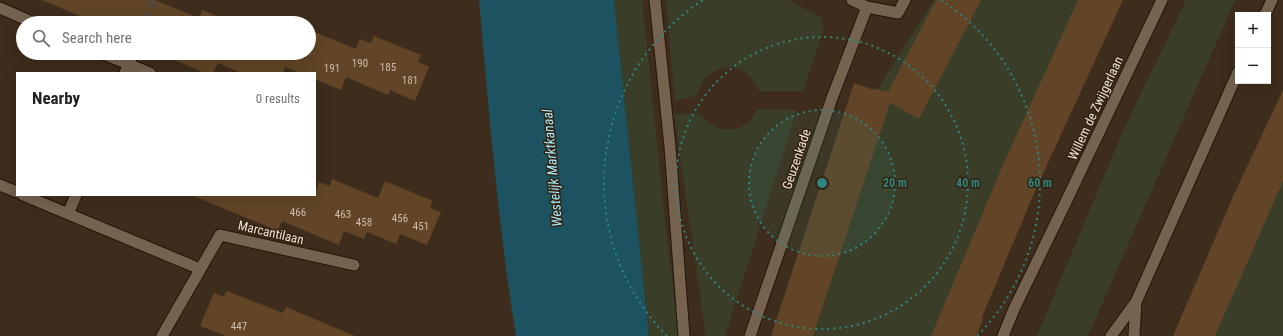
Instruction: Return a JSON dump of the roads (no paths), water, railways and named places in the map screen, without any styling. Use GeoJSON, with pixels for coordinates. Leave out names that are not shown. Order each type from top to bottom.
{"type":"FeatureCollection","features":[{"type":"Feature","properties":{"kind":"street"},"geometry":{"type":"LineString","coordinates":[[656,0],[670,147],[684,336]]}},
{"type":"Feature","properties":{"kind":"street"},"geometry":{"type":"LineString","coordinates":[[852,0],[866,7],[898,14],[905,0]]}},
{"type":"Feature","properties":{"kind":"street","name":"Willem de Zwijgerlaan"},"geometry":{"type":"LineString","coordinates":[[1003,336],[1014,309],[1162,0]]}},
{"type":"Feature","properties":{"kind":"street"},"geometry":{"type":"LineString","coordinates":[[1266,12],[1272,0]]}},
{"type":"Feature","properties":{"kind":"street","name":"Geuzenkade"},"geometry":{"type":"LineString","coordinates":[[750,336],[832,98],[866,7]]}},
{"type":"Feature","properties":{"kind":"street"},"geometry":{"type":"LineString","coordinates":[[0,8],[18,16]]}},
{"type":"Feature","properties":{"kind":"street"},"geometry":{"type":"LineString","coordinates":[[112,60],[127,69],[144,72]]}},
{"type":"Feature","properties":{"kind":"street"},"geometry":{"type":"LineString","coordinates":[[1110,336],[1136,302],[1235,79]]}},
{"type":"Feature","properties":{"kind":"street"},"geometry":{"type":"LineString","coordinates":[[0,185],[16,192]]}},
{"type":"Feature","properties":{"kind":"street"},"geometry":{"type":"LineString","coordinates":[[25,196],[200,269]]}},
{"type":"Feature","properties":{"kind":"street"},"geometry":{"type":"LineString","coordinates":[[68,214],[76,196]]}},
{"type":"Feature","properties":{"kind":"street","name":"Marcantilaan"},"geometry":{"type":"LineString","coordinates":[[162,336],[220,235],[354,265]]}},
{"type":"Feature","properties":{"kind":"street"},"geometry":{"type":"LineString","coordinates":[[1134,336],[1136,302]]}},
{"type":"Feature","properties":{"kind":"water","name":"Westelijk Marktkanaal"},"geometry":{"type":"Polygon","coordinates":[[[479,0],[614,0],[649,336],[516,336],[499,210],[479,0]]]}},
{"type":"Feature","properties":{"kind":"tunnel"},"geometry":{"type":"LineString","coordinates":[[148,16],[154,0]]}}]}
